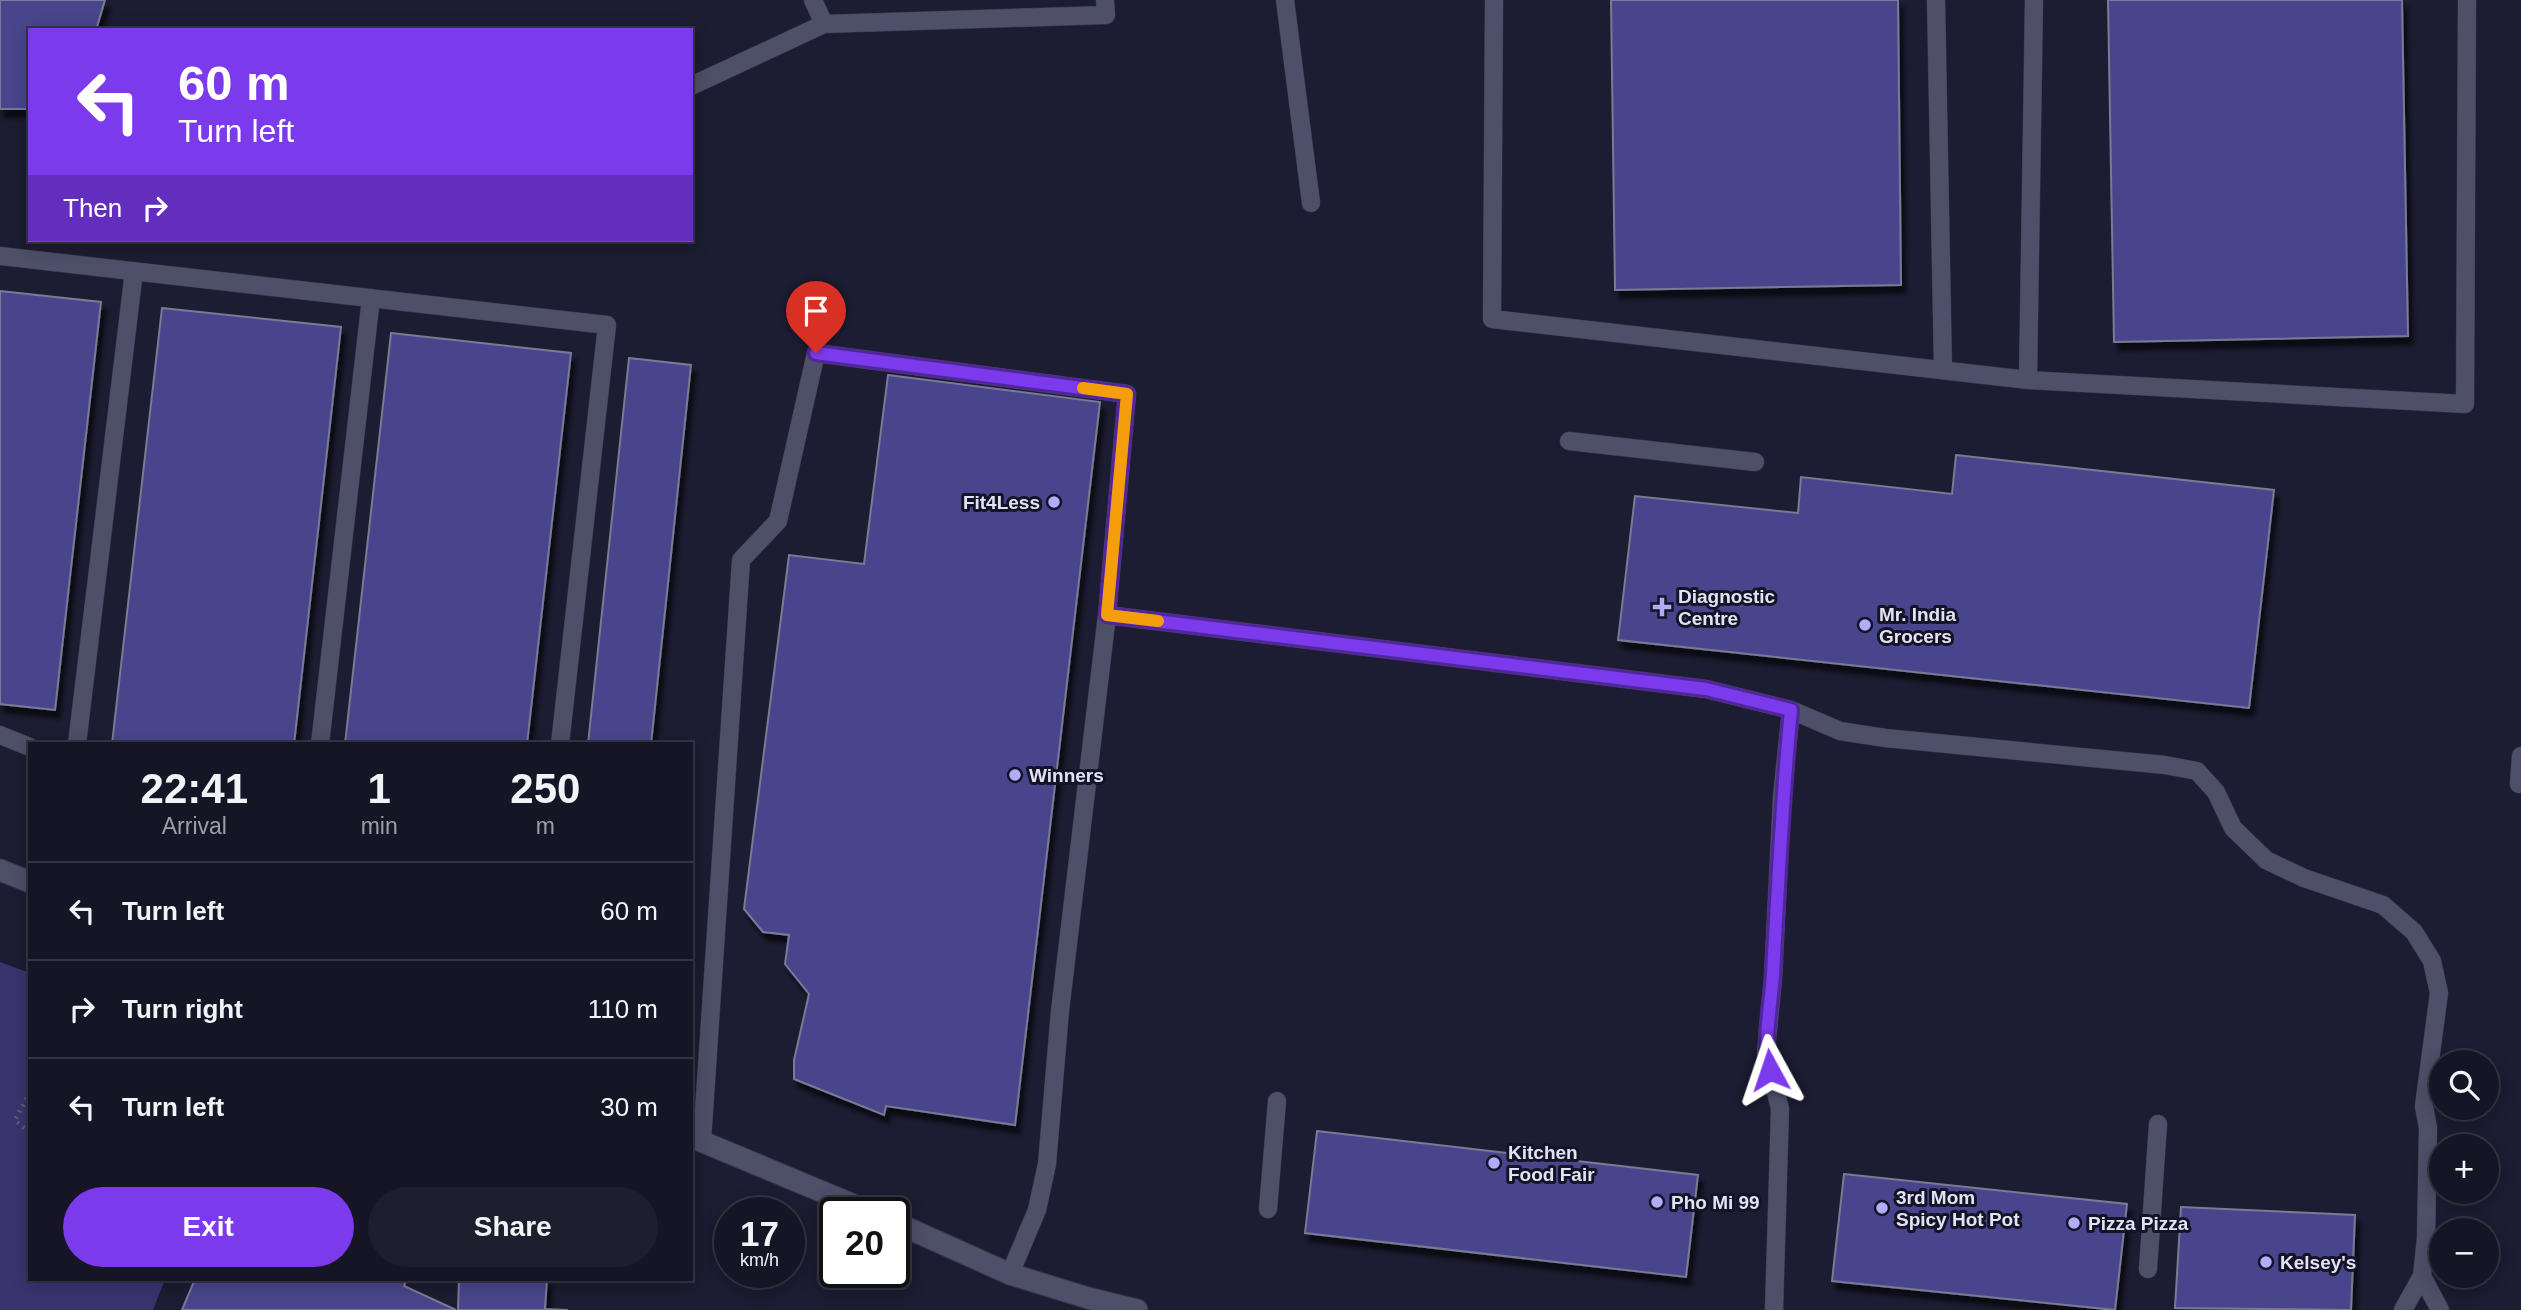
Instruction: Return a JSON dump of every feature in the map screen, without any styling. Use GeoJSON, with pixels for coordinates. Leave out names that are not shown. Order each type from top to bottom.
{"type":"FeatureCollection","features":[{"type":"Feature","properties":{"kind":"street"},"geometry":{"type":"LineString","coordinates":[[0,870],[28,881]]}},
{"type":"Feature","properties":{"kind":"street"},"geometry":{"type":"LineString","coordinates":[[697,1139],[835,1197]]}},
{"type":"Feature","properties":{"kind":"street"},"geometry":{"type":"LineString","coordinates":[[910,1229],[1010,1273],[1088,1298],[1137,1310]]}},
{"type":"Feature","properties":{"kind":"lane"},"geometry":{"type":"LineString","coordinates":[[813,0],[824,23]]}},
{"type":"Feature","properties":{"kind":"lane"},"geometry":{"type":"LineString","coordinates":[[693,85],[824,23],[1106,15],[1105,0]]}},
{"type":"Feature","properties":{"kind":"lane"},"geometry":{"type":"LineString","coordinates":[[1285,0],[1311,203]]}},
{"type":"Feature","properties":{"kind":"lane"},"geometry":{"type":"LineString","coordinates":[[1494,0],[1492,319],[2028,380],[2465,404],[2467,0]]}},
{"type":"Feature","properties":{"kind":"lane"},"geometry":{"type":"LineString","coordinates":[[1936,0],[1943,370]]}},
{"type":"Feature","properties":{"kind":"lane"},"geometry":{"type":"LineString","coordinates":[[2028,380],[2035,0]]}},
{"type":"Feature","properties":{"kind":"lane"},"geometry":{"type":"LineString","coordinates":[[0,256],[607,325],[560,742]]}},
{"type":"Feature","properties":{"kind":"lane"},"geometry":{"type":"LineString","coordinates":[[77,742],[134,271]]}},
{"type":"Feature","properties":{"kind":"lane"},"geometry":{"type":"LineString","coordinates":[[320,742],[371,298]]}},
{"type":"Feature","properties":{"kind":"lane"},"geometry":{"type":"LineString","coordinates":[[697,1139],[741,560],[778,521],[816,353],[1127,394],[1107,615],[1060,1011],[1047,1164],[1037,1210],[1010,1273]]}},
{"type":"Feature","properties":{"kind":"lane"},"geometry":{"type":"LineString","coordinates":[[1569,441],[1755,462]]}},
{"type":"Feature","properties":{"kind":"lane"},"geometry":{"type":"LineString","coordinates":[[1107,615],[1706,689],[1791,710],[1840,731],[2165,765],[2197,771],[2216,792],[2233,828],[2266,860],[2304,878],[2383,905],[2414,932],[2432,961],[2440,993],[2424,1106],[2428,1128],[2426,1238],[2421,1276],[2403,1310]]}},
{"type":"Feature","properties":{"kind":"lane"},"geometry":{"type":"LineString","coordinates":[[1774,1310],[1780,1109],[1766,1051],[1773,978],[1782,797],[1791,710]]}},
{"type":"Feature","properties":{"kind":"lane"},"geometry":{"type":"LineString","coordinates":[[0,735],[28,746]]}},
{"type":"Feature","properties":{"kind":"lane"},"geometry":{"type":"LineString","coordinates":[[2519,783],[2521,756]]}},
{"type":"Feature","properties":{"kind":"lane"},"geometry":{"type":"LineString","coordinates":[[1268,1209],[1277,1101]]}},
{"type":"Feature","properties":{"kind":"lane"},"geometry":{"type":"LineString","coordinates":[[2148,1269],[2158,1124]]}},
{"type":"Feature","properties":{"kind":"lane"},"geometry":{"type":"LineString","coordinates":[[2421,1276],[2440,1310]]}},
{"type":"Feature","properties":{"kind":"path"},"geometry":{"type":"LineString","coordinates":[[28,1097],[15,1120],[28,1131]]}},
{"type":"Feature","properties":{"kind":"shaded area"},"geometry":{"type":"Polygon","coordinates":[[[0,962],[28,972],[28,1281],[164,1281],[153,1310],[0,1310],[0,962]]]}},
{"type":"Feature","properties":{"kind":"building"},"geometry":{"type":"Polygon","coordinates":[[[0,0],[105,0],[97,28],[28,28],[28,109],[0,109],[0,0]]]}},
{"type":"Feature","properties":{"kind":"building"},"geometry":{"type":"Polygon","coordinates":[[[1611,0],[1898,0],[1901,285],[1615,290],[1611,0]]]}},
{"type":"Feature","properties":{"kind":"building"},"geometry":{"type":"Polygon","coordinates":[[[2108,0],[2402,0],[2408,336],[2114,342],[2108,0]]]}},
{"type":"Feature","properties":{"kind":"building"},"geometry":{"type":"Polygon","coordinates":[[[0,291],[101,302],[55,710],[0,704],[0,291]]]}},
{"type":"Feature","properties":{"kind":"building"},"geometry":{"type":"Polygon","coordinates":[[[162,308],[341,327],[294,742],[112,742],[162,308]]]}},
{"type":"Feature","properties":{"kind":"building"},"geometry":{"type":"Polygon","coordinates":[[[391,333],[571,353],[527,742],[345,742],[391,333]]]}},
{"type":"Feature","properties":{"kind":"building"},"geometry":{"type":"Polygon","coordinates":[[[629,358],[691,365],[651,742],[588,742],[629,358]]]}},
{"type":"Feature","properties":{"kind":"building"},"geometry":{"type":"Polygon","coordinates":[[[888,375],[1100,402],[1015,1125],[886,1106],[884,1115],[794,1079],[794,1060],[809,994],[785,964],[789,935],[763,932],[744,909],[789,555],[864,564],[888,375]]]}},
{"type":"Feature","properties":{"kind":"building"},"geometry":{"type":"Polygon","coordinates":[[[1956,455],[2274,490],[2249,708],[1618,640],[1635,496],[1798,513],[1801,477],[1952,494],[1956,455]]]}},
{"type":"Feature","properties":{"kind":"building"},"geometry":{"type":"Polygon","coordinates":[[[1317,1131],[1698,1175],[1686,1277],[1305,1233],[1317,1131]]]}},
{"type":"Feature","properties":{"kind":"building"},"geometry":{"type":"Polygon","coordinates":[[[1844,1174],[2127,1204],[2115,1310],[1832,1281],[1844,1174]]]}},
{"type":"Feature","properties":{"kind":"building","name":"Kelsey's"},"geometry":{"type":"Polygon","coordinates":[[[2181,1207],[2355,1215],[2351,1310],[2175,1308],[2181,1207]]]}},
{"type":"Feature","properties":{"kind":"building"},"geometry":{"type":"Polygon","coordinates":[[[194,1281],[406,1281],[404,1286],[456,1310],[182,1310],[194,1281]]]}},
{"type":"Feature","properties":{"kind":"building"},"geometry":{"type":"Polygon","coordinates":[[[459,1281],[547,1281],[545,1309],[568,1310],[458,1310],[459,1281]]]}},
{"type":"Feature","properties":{"kind":"slow traffic"},"geometry":{"type":"LineString","coordinates":[[1083,388],[1127,394],[1107,615],[1158,621]]}},
{"type":"Feature","properties":{"kind":"place","name":"Fit4Less"},"geometry":{"type":"Point","coordinates":[1054,502]}},
{"type":"Feature","properties":{"kind":"place","name":"Diagnostic Centre"},"geometry":{"type":"Point","coordinates":[1662,607]}},
{"type":"Feature","properties":{"kind":"place","name":"Mr. India Grocers"},"geometry":{"type":"Point","coordinates":[1865,625]}},
{"type":"Feature","properties":{"kind":"place","name":"Winners"},"geometry":{"type":"Point","coordinates":[1015,775]}},
{"type":"Feature","properties":{"kind":"place","name":"Kitchen Food Fair"},"geometry":{"type":"Point","coordinates":[1494,1163]}},
{"type":"Feature","properties":{"kind":"place","name":"Pho Mi 99"},"geometry":{"type":"Point","coordinates":[1657,1202]}},
{"type":"Feature","properties":{"kind":"place","name":"3rd Mom Spicy Hot Pot"},"geometry":{"type":"Point","coordinates":[1882,1208]}},
{"type":"Feature","properties":{"kind":"place","name":"Pizza Pizza"},"geometry":{"type":"Point","coordinates":[2074,1223]}},
{"type":"Feature","properties":{"kind":"place","name":"Kelsey's"},"geometry":{"type":"Point","coordinates":[2266,1262]}},
{"type":"Feature","properties":{"kind":"route"},"geometry":{"type":"LineString","coordinates":[[816,353],[1127,394],[1107,615],[1706,689],[1791,710],[1782,797],[1773,978],[1766,1051],[1770,1070]]}}]}
